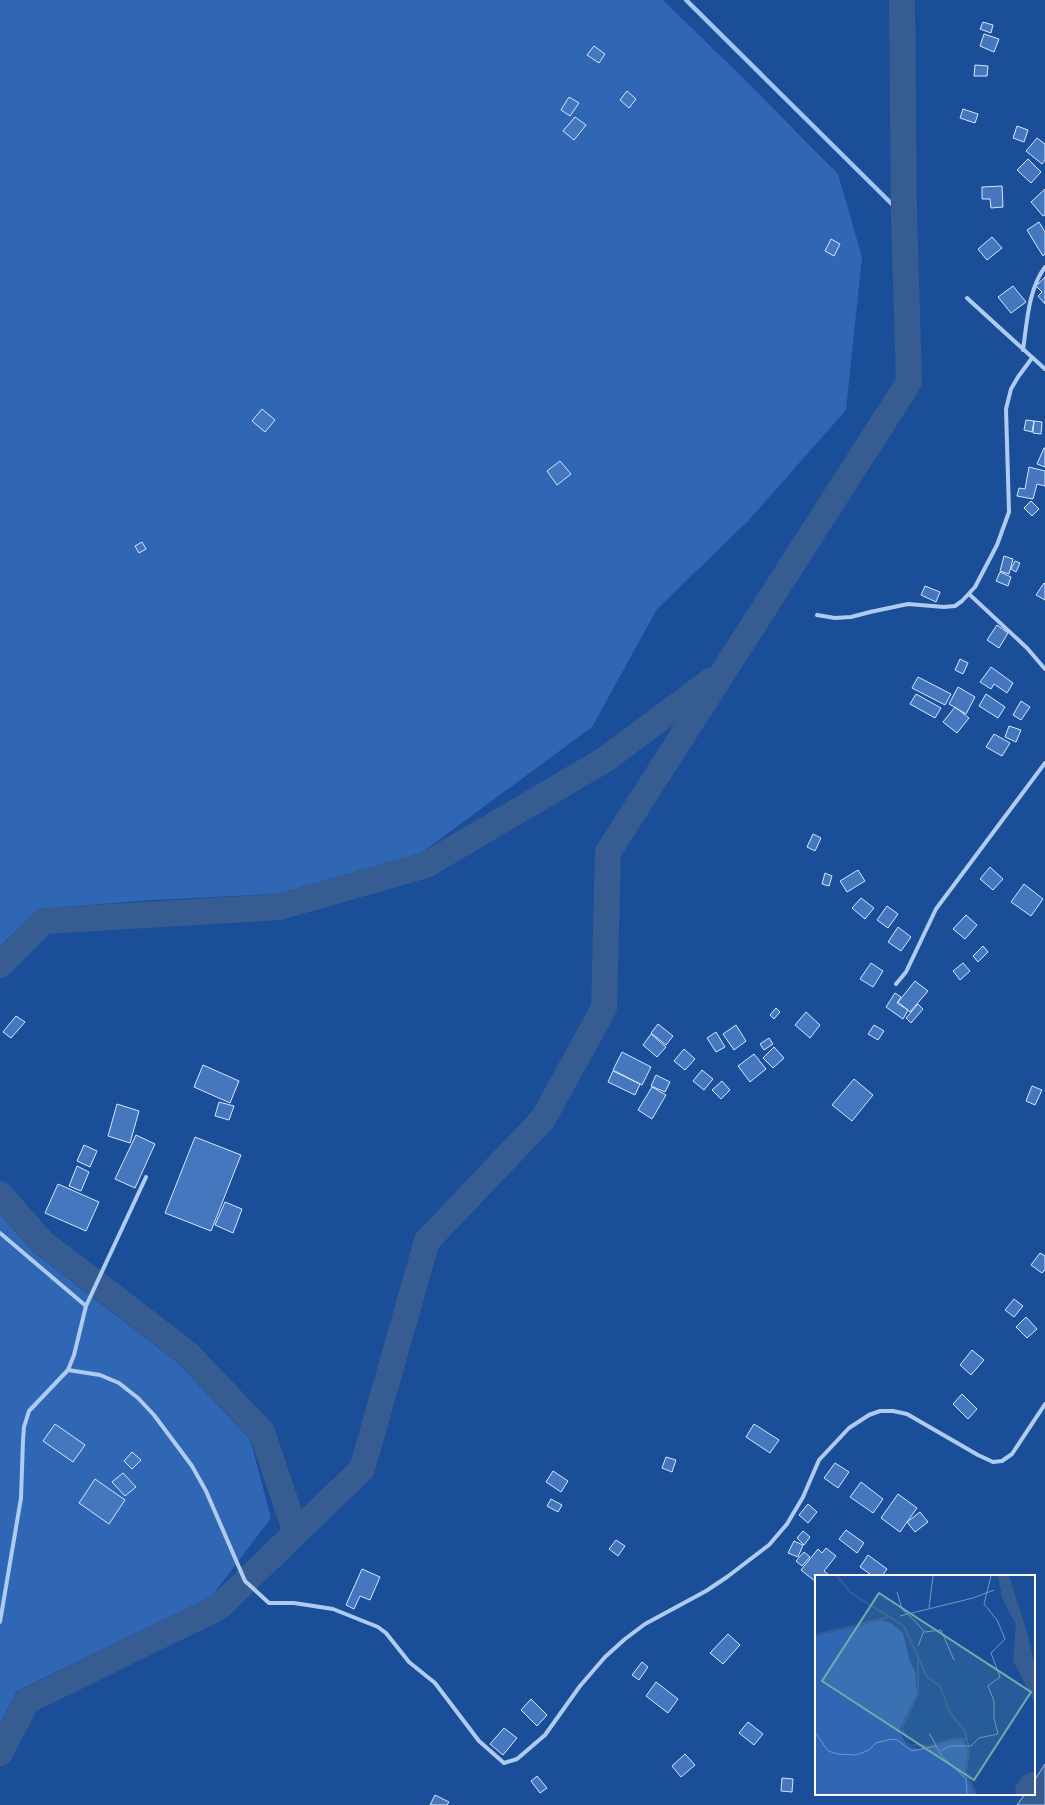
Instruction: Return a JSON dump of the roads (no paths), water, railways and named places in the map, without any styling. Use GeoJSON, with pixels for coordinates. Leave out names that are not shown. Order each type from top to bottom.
{"type":"FeatureCollection","features":[{"type":"Feature","properties":{"kind":"street"},"geometry":{"type":"LineString","coordinates":[[1023,350],[1033,294],[1038,277],[1045,267]]}},
{"type":"Feature","properties":{"kind":"street"},"geometry":{"type":"LineString","coordinates":[[967,298],[1045,369]]}},
{"type":"Feature","properties":{"kind":"street"},"geometry":{"type":"LineString","coordinates":[[817,616],[851,618],[870,612],[908,604],[944,607],[955,606],[975,587],[997,545],[1009,512],[1006,409],[1012,389],[1018,377],[1032,358]]}},
{"type":"Feature","properties":{"kind":"street"},"geometry":{"type":"LineString","coordinates":[[969,594],[1027,648],[1045,669]]}},
{"type":"Feature","properties":{"kind":"street"},"geometry":{"type":"LineString","coordinates":[[896,984],[906,972],[936,909],[1045,763]]}},
{"type":"Feature","properties":{"kind":"street"},"geometry":{"type":"LineString","coordinates":[[0,1622],[21,1498],[21,1460],[24,1427],[29,1411],[68,1370],[74,1355],[86,1306],[146,1177]]}},
{"type":"Feature","properties":{"kind":"street"},"geometry":{"type":"LineString","coordinates":[[0,1233],[86,1306]]}},
{"type":"Feature","properties":{"kind":"street"},"geometry":{"type":"LineString","coordinates":[[68,1370],[100,1375],[119,1384],[138,1398],[154,1415],[192,1466],[206,1491],[245,1581],[270,1603],[294,1604],[333,1609],[378,1627],[386,1634],[409,1662],[435,1683],[479,1741],[504,1763],[517,1759],[545,1735],[580,1686],[605,1657],[625,1639],[645,1624],[712,1587],[769,1546],[787,1524],[803,1497],[819,1460],[849,1428],[869,1415],[880,1411],[900,1412],[907,1414],[978,1455],[993,1462],[1002,1461],[1012,1454],[1045,1404]]}},
{"type":"Feature","properties":{"kind":"waterway"},"geometry":{"type":"LineString","coordinates":[[686,0],[904,216]]}},
{"type":"Feature","properties":{"kind":"waterway"},"geometry":{"type":"LineString","coordinates":[[0,1753],[27,1701],[219,1607],[362,1469],[427,1241],[543,1119],[604,1008],[608,852],[909,382],[904,216],[902,0]]}},
{"type":"Feature","properties":{"kind":"waterway"},"geometry":{"type":"LineString","coordinates":[[0,965],[44,921],[279,907],[426,865],[606,759],[712,680]]}},
{"type":"Feature","properties":{"kind":"waterway"},"geometry":{"type":"LineString","coordinates":[[0,1194],[42,1242],[187,1353],[262,1432],[296,1533]]}}]}
